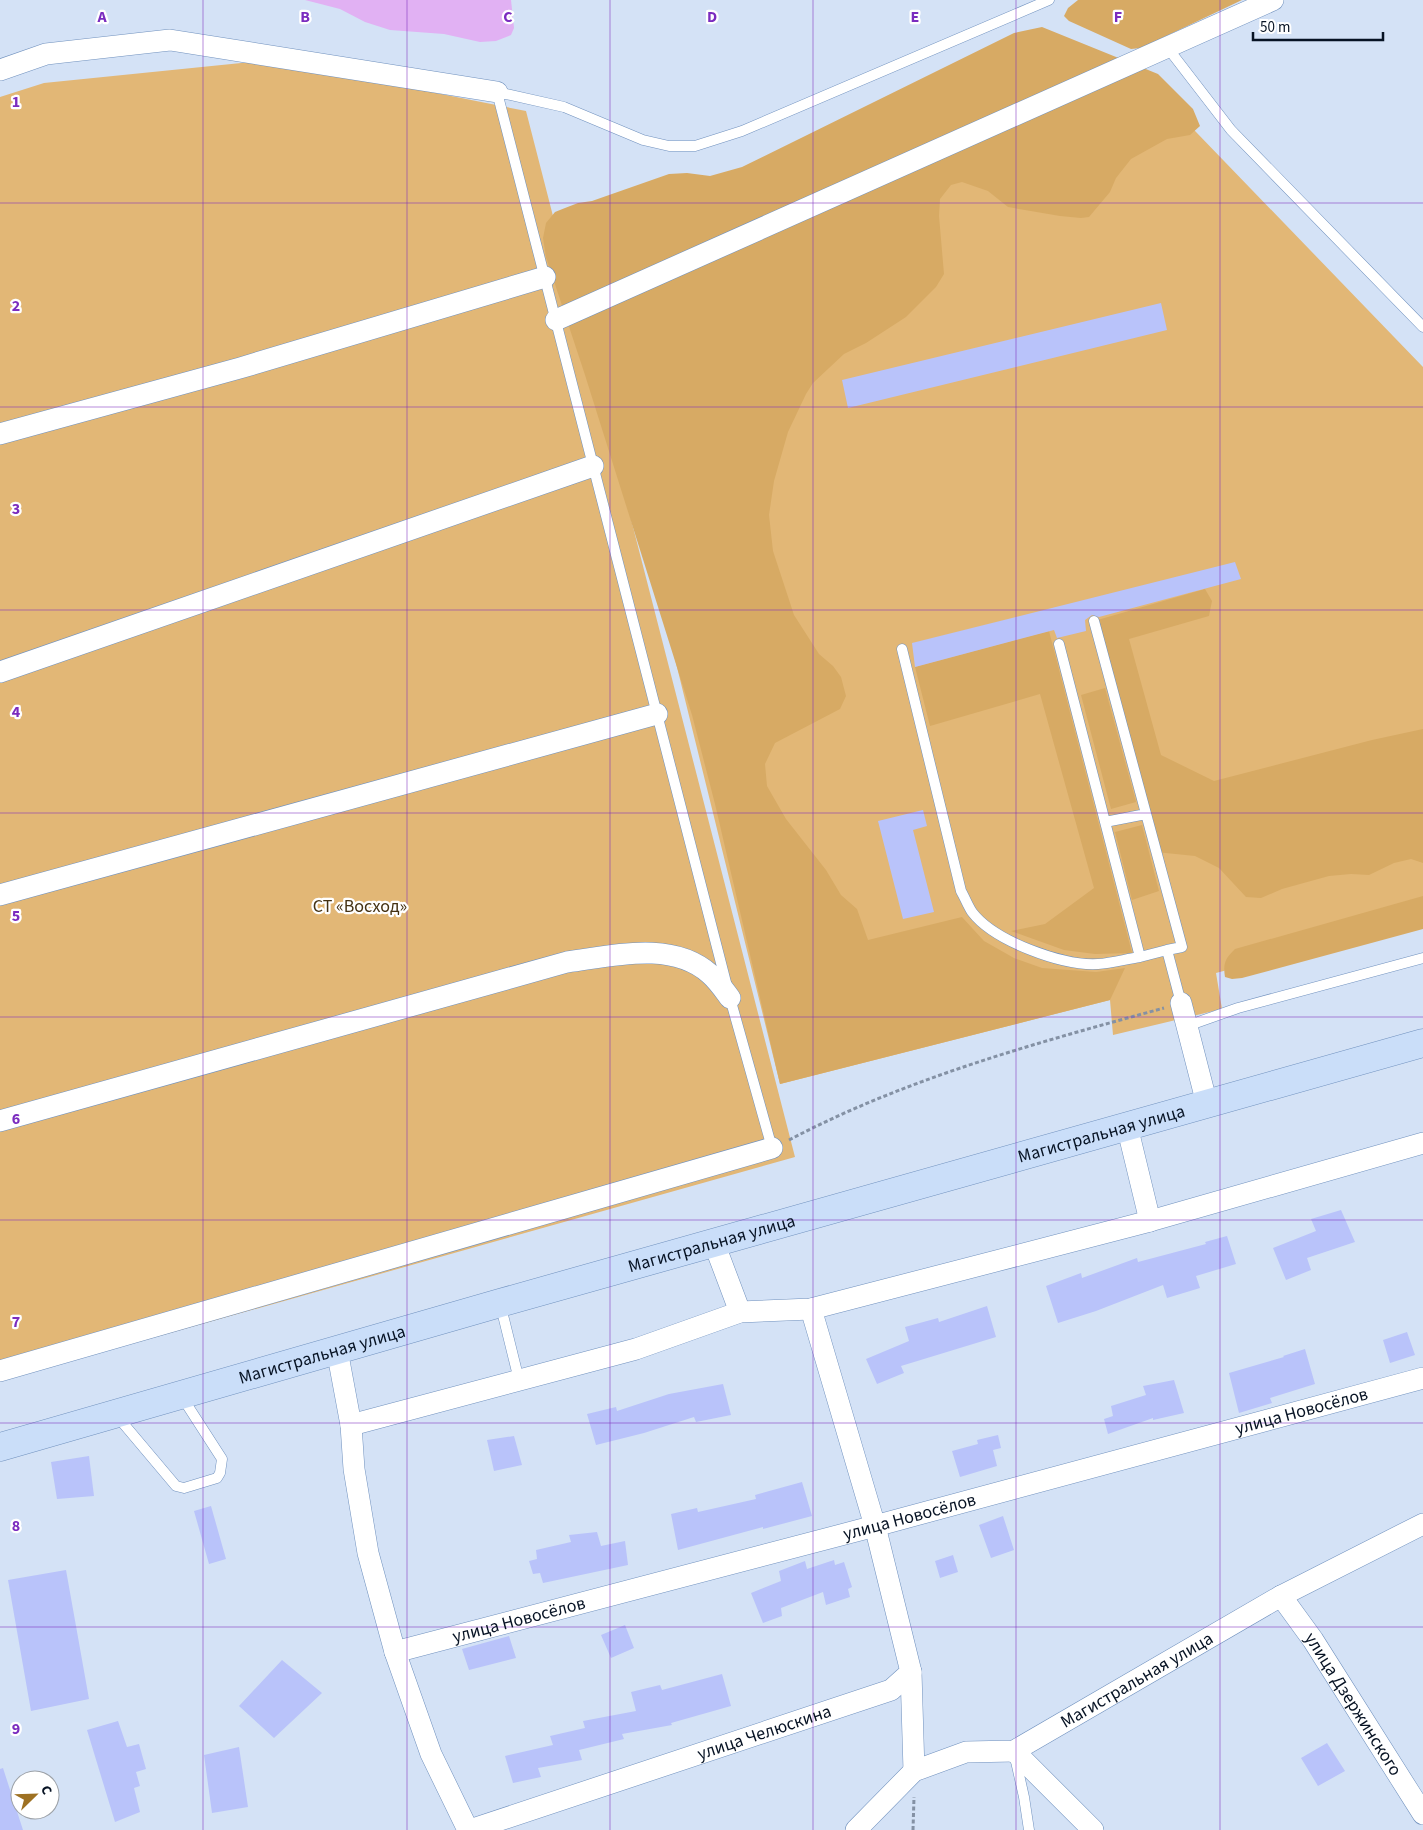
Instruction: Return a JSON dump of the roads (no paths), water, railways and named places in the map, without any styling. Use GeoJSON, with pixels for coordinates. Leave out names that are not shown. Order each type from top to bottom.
{"type":"FeatureCollection","features":[{"type":"Feature","properties":{"kind":"main road","name":"Магистральная улица"},"geometry":{"type":"LineString","coordinates":[[0,1447],[500,1303],[1423,1043]]}},
{"type":"Feature","properties":{"kind":"street"},"geometry":{"type":"LineString","coordinates":[[556,320],[1273,0]]}},
{"type":"Feature","properties":{"kind":"street"},"geometry":{"type":"LineString","coordinates":[[0,70],[46,54],[170,40],[497,92]]}},
{"type":"Feature","properties":{"kind":"street"},"geometry":{"type":"LineString","coordinates":[[0,434],[240,368],[545,278]]}},
{"type":"Feature","properties":{"kind":"street"},"geometry":{"type":"LineString","coordinates":[[0,672],[593,466]]}},
{"type":"Feature","properties":{"kind":"street"},"geometry":{"type":"LineString","coordinates":[[0,895],[657,714]]}},
{"type":"Feature","properties":{"kind":"street"},"geometry":{"type":"LineString","coordinates":[[0,1121],[567,962],[625,954],[668,954],[692,962],[710,974],[730,998]]}},
{"type":"Feature","properties":{"kind":"street"},"geometry":{"type":"LineString","coordinates":[[1181,1003],[1207,1104]]}},
{"type":"Feature","properties":{"kind":"street"},"geometry":{"type":"LineString","coordinates":[[1127,1126],[1150,1221]]}},
{"type":"Feature","properties":{"kind":"street"},"geometry":{"type":"LineString","coordinates":[[351,1425],[636,1349],[740,1312],[811,1309],[1150,1221],[1423,1143]]}},
{"type":"Feature","properties":{"kind":"street"},"geometry":{"type":"LineString","coordinates":[[0,1371],[772,1148]]}},
{"type":"Feature","properties":{"kind":"street"},"geometry":{"type":"LineString","coordinates":[[714,1243],[740,1312]]}},
{"type":"Feature","properties":{"kind":"street"},"geometry":{"type":"LineString","coordinates":[[811,1309],[875,1526],[911,1672],[914,1771]]}},
{"type":"Feature","properties":{"kind":"street"},"geometry":{"type":"LineString","coordinates":[[336,1350],[351,1425],[354,1469],[368,1553],[395,1652],[431,1754],[469,1830]]}},
{"type":"Feature","properties":{"kind":"street","name":"улица Новосёлов"},"geometry":{"type":"LineString","coordinates":[[395,1652],[875,1526],[1423,1378]]}},
{"type":"Feature","properties":{"kind":"street","name":"Магистральная улица"},"geometry":{"type":"LineString","coordinates":[[856,1830],[914,1771],[966,1752],[1014,1751],[1281,1596],[1423,1524]]}},
{"type":"Feature","properties":{"kind":"street","name":"улица Дзержинского"},"geometry":{"type":"LineString","coordinates":[[1281,1596],[1313,1640],[1423,1814]]}},
{"type":"Feature","properties":{"kind":"street","name":"улица Челюскина"},"geometry":{"type":"LineString","coordinates":[[469,1830],[891,1690],[911,1672]]}},
{"type":"Feature","properties":{"kind":"street"},"geometry":{"type":"LineString","coordinates":[[1014,1751],[1093,1830]]}},
{"type":"Feature","properties":{"kind":"lane"},"geometry":{"type":"LineString","coordinates":[[772,1148],[730,998],[497,92],[564,107],[643,140],[669,146],[694,146],[742,131],[1049,0]]}},
{"type":"Feature","properties":{"kind":"lane"},"geometry":{"type":"LineString","coordinates":[[1167,47],[1230,130],[1423,327]]}},
{"type":"Feature","properties":{"kind":"lane"},"geometry":{"type":"LineString","coordinates":[[902,649],[961,892],[973,913],[992,929],[1016,944],[1061,960],[1098,964],[1182,947],[1094,622]]}},
{"type":"Feature","properties":{"kind":"lane"},"geometry":{"type":"LineString","coordinates":[[1059,644],[1140,957]]}},
{"type":"Feature","properties":{"kind":"lane"},"geometry":{"type":"LineString","coordinates":[[1105,822],[1146,814]]}},
{"type":"Feature","properties":{"kind":"lane"},"geometry":{"type":"LineString","coordinates":[[1167,950],[1181,1003]]}},
{"type":"Feature","properties":{"kind":"lane"},"geometry":{"type":"LineString","coordinates":[[1187,1026],[1238,1008],[1423,958]]}},
{"type":"Feature","properties":{"kind":"lane"},"geometry":{"type":"LineString","coordinates":[[500,1303],[519,1380]]}},
{"type":"Feature","properties":{"kind":"lane"},"geometry":{"type":"LineString","coordinates":[[114,1414],[176,1486],[184,1488],[217,1478],[222,1459],[180,1395]]}},
{"type":"Feature","properties":{"kind":"lane"},"geometry":{"type":"LineString","coordinates":[[1014,1751],[1029,1830]]}},
{"type":"Feature","properties":{"kind":"park label","name":"СТ «Восход»"},"geometry":{"type":"Point","coordinates":[360,906]}}]}
